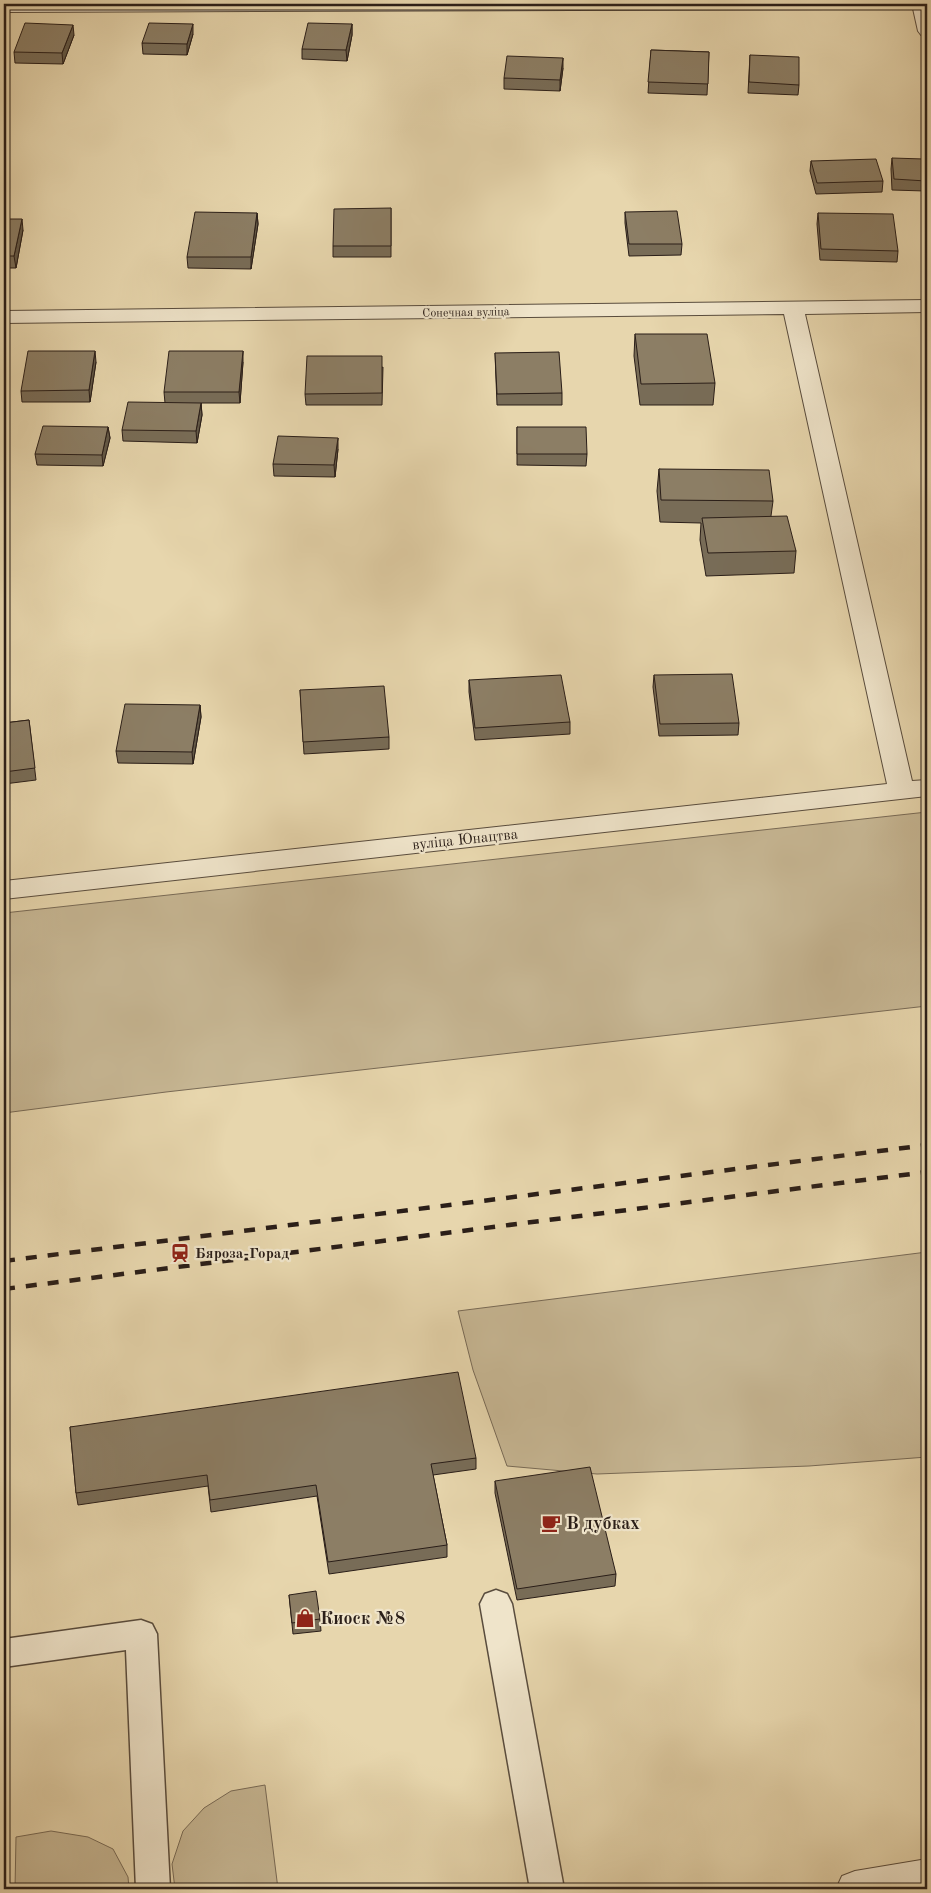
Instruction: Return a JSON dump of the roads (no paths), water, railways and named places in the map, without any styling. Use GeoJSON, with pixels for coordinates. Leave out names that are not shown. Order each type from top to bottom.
{"type":"FeatureCollection","features":[{"type":"Feature","properties":{"kind":"street"},"geometry":{"type":"LineString","coordinates":[[4,7],[829,4]]}},
{"type":"Feature","properties":{"kind":"street"},"geometry":{"type":"LineString","coordinates":[[921,4],[927,31]]}},
{"type":"Feature","properties":{"kind":"street","name":"Сонечная вуліца"},"geometry":{"type":"LineString","coordinates":[[4,317],[927,306]]}},
{"type":"Feature","properties":{"kind":"street"},"geometry":{"type":"LineString","coordinates":[[793,308],[901,790]]}},
{"type":"Feature","properties":{"kind":"street","name":"вуліца Юнацтва"},"geometry":{"type":"LineString","coordinates":[[4,890],[927,788]]}},
{"type":"Feature","properties":{"kind":"street"},"geometry":{"type":"LineString","coordinates":[[855,1889],[927,1876]]}},
{"type":"Feature","properties":{"kind":"lane"},"geometry":{"type":"LineString","coordinates":[[496,1604],[546,1889]]}},
{"type":"Feature","properties":{"kind":"lane"},"geometry":{"type":"LineString","coordinates":[[4,1652],[141,1634],[153,1889]]}},
{"type":"Feature","properties":{"kind":"railway"},"geometry":{"type":"LineString","coordinates":[[4,1261],[927,1145]]}},
{"type":"Feature","properties":{"kind":"railway"},"geometry":{"type":"LineString","coordinates":[[4,1289],[927,1172]]}},
{"type":"Feature","properties":{"kind":"place","name":"Бяроза-Горад"},"geometry":{"type":"Point","coordinates":[180,1253]}},
{"type":"Feature","properties":{"kind":"place","name":"В дубках"},"geometry":{"type":"Point","coordinates":[551,1523]}},
{"type":"Feature","properties":{"kind":"place","name":"Киоск №8"},"geometry":{"type":"Point","coordinates":[305,1618]}}]}
